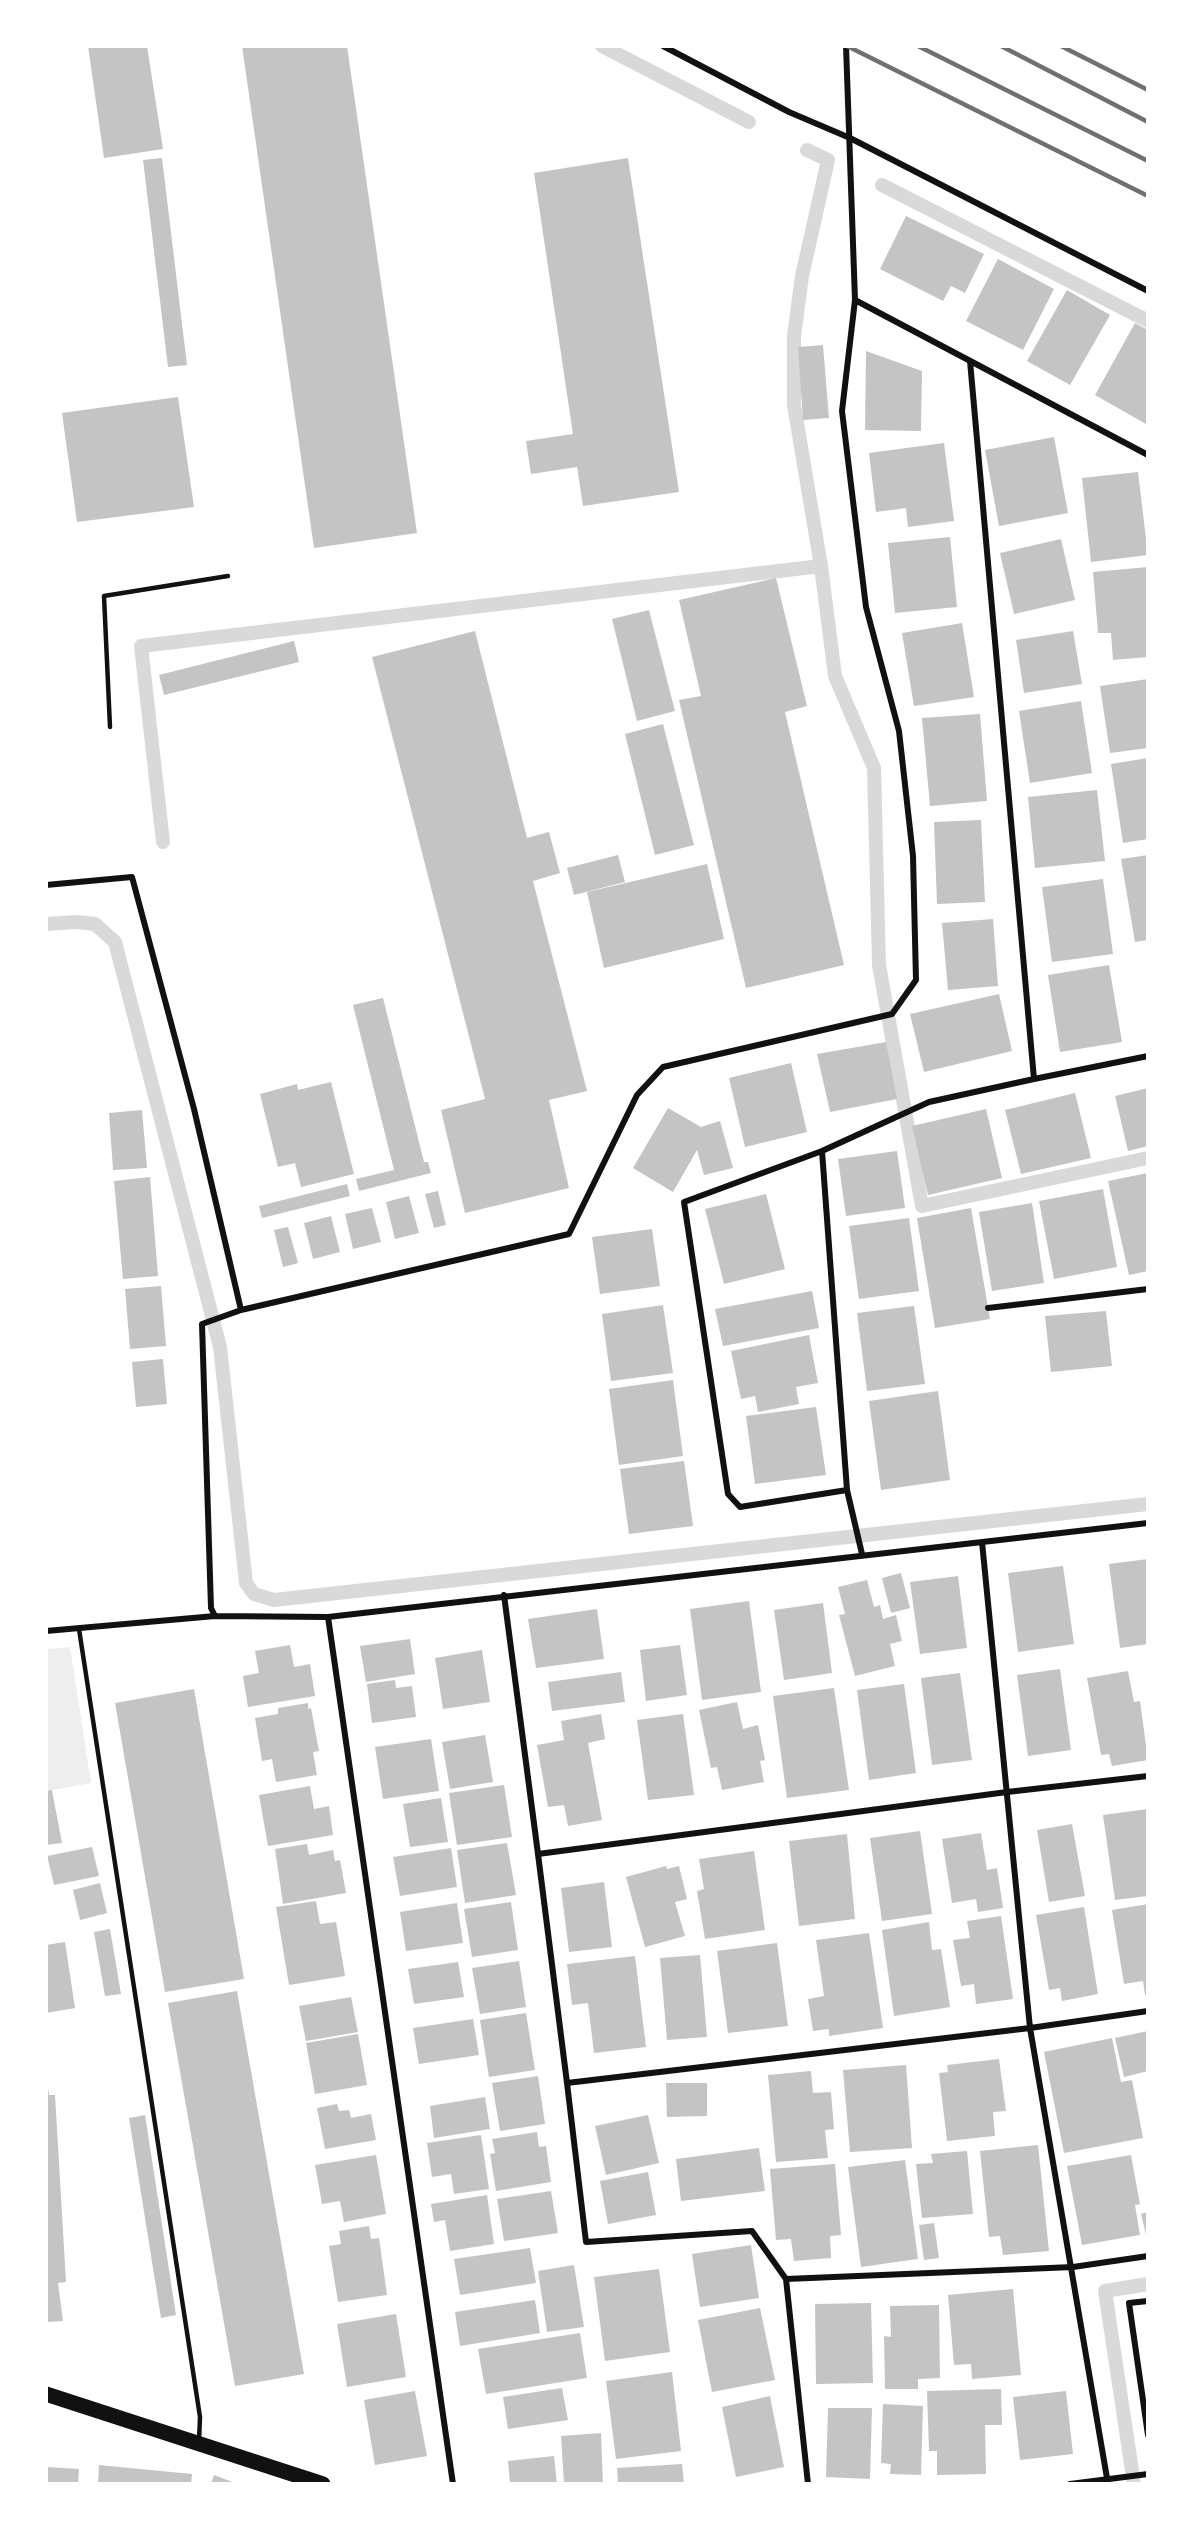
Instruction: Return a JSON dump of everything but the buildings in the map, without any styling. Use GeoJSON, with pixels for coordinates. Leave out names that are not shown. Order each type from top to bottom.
{"type":"FeatureCollection","features":[{"type":"Feature","properties":{"kind":"main road"},"geometry":{"type":"LineString","coordinates":[[46,2394],[323,2484]]}},
{"type":"Feature","properties":{"kind":"street"},"geometry":{"type":"LineString","coordinates":[[663,46],[789,111],[850,138],[1148,291]]}},
{"type":"Feature","properties":{"kind":"street"},"geometry":{"type":"LineString","coordinates":[[215,1616],[211,1608],[202,1324],[239,1311],[569,1234],[637,1095],[663,1067],[892,1014],[916,980],[913,856],[899,731],[866,607],[842,411],[855,300],[846,46]]}},
{"type":"Feature","properties":{"kind":"street"},"geometry":{"type":"LineString","coordinates":[[855,300],[1148,455]]}},
{"type":"Feature","properties":{"kind":"street"},"geometry":{"type":"LineString","coordinates":[[970,361],[1034,1079]]}},
{"type":"Feature","properties":{"kind":"street"},"geometry":{"type":"LineString","coordinates":[[46,885],[132,877],[194,1109],[239,1311]]}},
{"type":"Feature","properties":{"kind":"street"},"geometry":{"type":"LineString","coordinates":[[847,1490],[740,1507],[728,1494],[684,1202],[822,1151],[924,1105],[1034,1079],[1148,1056]]}},
{"type":"Feature","properties":{"kind":"street"},"geometry":{"type":"LineString","coordinates":[[822,1151],[847,1490],[862,1554]]}},
{"type":"Feature","properties":{"kind":"street"},"geometry":{"type":"LineString","coordinates":[[988,1308],[1148,1289]]}},
{"type":"Feature","properties":{"kind":"street"},"geometry":{"type":"LineString","coordinates":[[46,1631],[215,1616],[328,1617],[504,1595],[1148,1523]]}},
{"type":"Feature","properties":{"kind":"street"},"geometry":{"type":"LineString","coordinates":[[982,1542],[1030,2028],[1073,2267],[1107,2482]]}},
{"type":"Feature","properties":{"kind":"street"},"geometry":{"type":"LineString","coordinates":[[504,1595],[586,2242],[752,2231],[786,2279],[808,2484]]}},
{"type":"Feature","properties":{"kind":"street"},"geometry":{"type":"LineString","coordinates":[[328,1617],[453,2484]]}},
{"type":"Feature","properties":{"kind":"street"},"geometry":{"type":"LineString","coordinates":[[537,1854],[1007,1792],[1148,1776]]}},
{"type":"Feature","properties":{"kind":"street"},"geometry":{"type":"LineString","coordinates":[[567,2083],[1030,2028],[1148,2011]]}},
{"type":"Feature","properties":{"kind":"street"},"geometry":{"type":"LineString","coordinates":[[786,2279],[1073,2267],[1148,2256]]}},
{"type":"Feature","properties":{"kind":"street"},"geometry":{"type":"LineString","coordinates":[[1148,2301],[1129,2303],[1148,2435]]}},
{"type":"Feature","properties":{"kind":"street"},"geometry":{"type":"LineString","coordinates":[[1070,2484],[1107,2482],[1117,2477],[1144,2474]]}},
{"type":"Feature","properties":{"kind":"lane"},"geometry":{"type":"LineString","coordinates":[[110,727],[104,596],[228,576]]}},
{"type":"Feature","properties":{"kind":"lane"},"geometry":{"type":"LineString","coordinates":[[79,1629],[200,2417],[199,2443]]}},
{"type":"Feature","properties":{"kind":"shaded area"},"geometry":{"type":"Polygon","coordinates":[[[70,1647],[91,1783],[47,1791],[47,1649],[70,1647]]]}},
{"type":"Feature","properties":{"kind":"waterway"},"geometry":{"type":"LineString","coordinates":[[602,46],[749,122]]}},
{"type":"Feature","properties":{"kind":"waterway"},"geometry":{"type":"LineString","coordinates":[[807,150],[828,160],[802,276],[794,336],[794,405],[821,566],[835,676],[874,768],[879,965],[922,1206],[1148,1158]]}},
{"type":"Feature","properties":{"kind":"waterway"},"geometry":{"type":"LineString","coordinates":[[882,185],[1148,321]]}},
{"type":"Feature","properties":{"kind":"waterway"},"geometry":{"type":"LineString","coordinates":[[163,842],[141,646],[821,566]]}},
{"type":"Feature","properties":{"kind":"waterway"},"geometry":{"type":"LineString","coordinates":[[46,924],[77,922],[95,924],[115,942],[220,1347],[246,1583],[254,1594],[274,1600],[1148,1504]]}},
{"type":"Feature","properties":{"kind":"waterway"},"geometry":{"type":"LineString","coordinates":[[1134,2484],[1105,2291],[1148,2284]]}},
{"type":"Feature","properties":{"kind":"railway"},"geometry":{"type":"LineString","coordinates":[[847,46],[1148,196]]}},
{"type":"Feature","properties":{"kind":"railway"},"geometry":{"type":"LineString","coordinates":[[918,46],[1148,161]]}},
{"type":"Feature","properties":{"kind":"railway"},"geometry":{"type":"LineString","coordinates":[[1001,46],[1148,122]]}},
{"type":"Feature","properties":{"kind":"railway"},"geometry":{"type":"LineString","coordinates":[[1061,46],[1148,90]]}}]}
